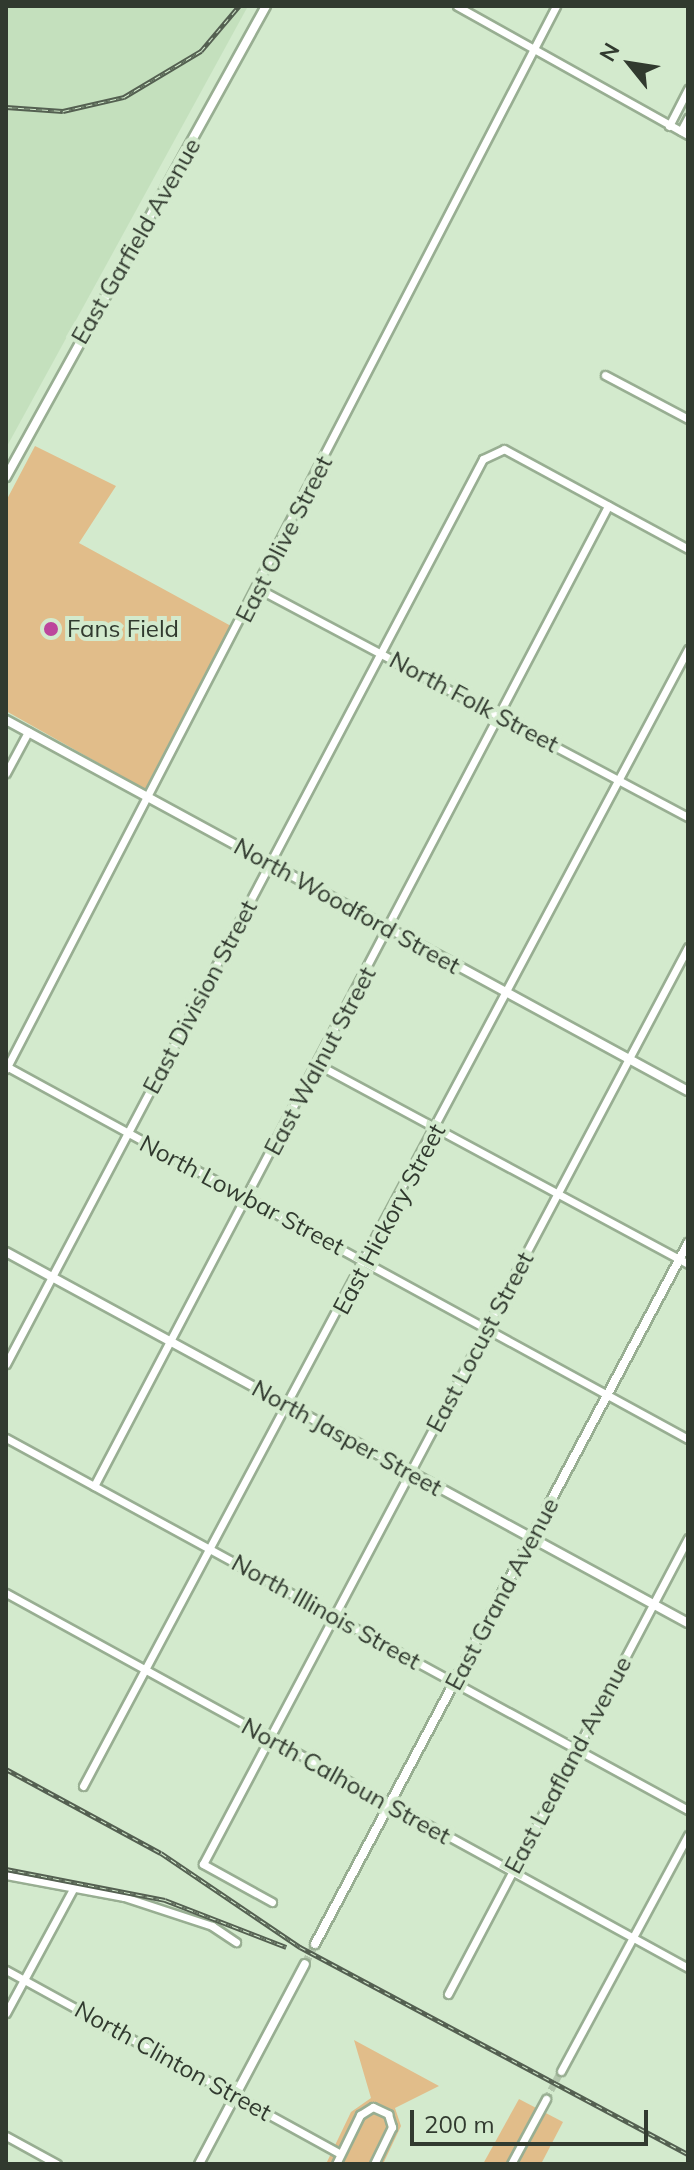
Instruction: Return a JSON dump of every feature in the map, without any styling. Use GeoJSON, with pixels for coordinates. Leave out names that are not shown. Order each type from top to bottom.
{"type":"FeatureCollection","features":[{"type":"Feature","properties":{"kind":"street","name":"East Garfield Avenue"},"geometry":{"type":"LineString","coordinates":[[6,477],[266,6]]}},
{"type":"Feature","properties":{"kind":"street"},"geometry":{"type":"LineString","coordinates":[[457,6],[669,126],[685,133],[688,118]]}},
{"type":"Feature","properties":{"kind":"street","name":"East Olive Street"},"geometry":{"type":"LineString","coordinates":[[6,1067],[259,589],[556,6]]}},
{"type":"Feature","properties":{"kind":"street"},"geometry":{"type":"LineString","coordinates":[[669,126],[688,89]]}},
{"type":"Feature","properties":{"kind":"street"},"geometry":{"type":"LineString","coordinates":[[605,375],[688,419]]}},
{"type":"Feature","properties":{"kind":"street","name":"East Division Street"},"geometry":{"type":"LineString","coordinates":[[6,1364],[483,459],[504,449],[608,506]]}},
{"type":"Feature","properties":{"kind":"street"},"geometry":{"type":"LineString","coordinates":[[608,506],[688,549]]}},
{"type":"Feature","properties":{"kind":"street","name":"East Walnut Street"},"geometry":{"type":"LineString","coordinates":[[94,1486],[390,929],[608,506]]}},
{"type":"Feature","properties":{"kind":"street","name":"North Folk Street"},"geometry":{"type":"LineString","coordinates":[[259,589],[502,714],[688,817]]}},
{"type":"Feature","properties":{"kind":"street","name":"East Hickory Street"},"geometry":{"type":"LineString","coordinates":[[83,1786],[213,1550],[510,994],[688,649]]}},
{"type":"Feature","properties":{"kind":"street","name":"North Woodford Street"},"geometry":{"type":"LineString","coordinates":[[6,720],[688,1091]]}},
{"type":"Feature","properties":{"kind":"street"},"geometry":{"type":"LineString","coordinates":[[6,773],[28,732]]}},
{"type":"Feature","properties":{"kind":"street","name":"East Locust Street"},"geometry":{"type":"LineString","coordinates":[[272,1902],[203,1864],[686,957],[688,947]]}},
{"type":"Feature","properties":{"kind":"street"},"geometry":{"type":"LineString","coordinates":[[317,1064],[684,1262]]}},
{"type":"Feature","properties":{"kind":"street","name":"North Lowbar Street"},"geometry":{"type":"LineString","coordinates":[[6,1067],[688,1439]]}},
{"type":"Feature","properties":{"kind":"street","name":"East Grand Avenue"},"geometry":{"type":"LineString","coordinates":[[315,1944],[607,1395],[684,1262],[688,1243]]}},
{"type":"Feature","properties":{"kind":"street","name":"North Jasper Street"},"geometry":{"type":"LineString","coordinates":[[6,1252],[688,1623]]}},
{"type":"Feature","properties":{"kind":"street","name":"North Illinois Street"},"geometry":{"type":"LineString","coordinates":[[6,1438],[688,1810]]}},
{"type":"Feature","properties":{"kind":"street","name":"East Leafland Avenue"},"geometry":{"type":"LineString","coordinates":[[448,1994],[688,1538]]}},
{"type":"Feature","properties":{"kind":"street","name":"North Calhoun Street"},"geometry":{"type":"LineString","coordinates":[[6,1593],[688,1968]]}},
{"type":"Feature","properties":{"kind":"street"},"geometry":{"type":"LineString","coordinates":[[561,2071],[688,1835]]}},
{"type":"Feature","properties":{"kind":"street"},"geometry":{"type":"LineString","coordinates":[[6,1875],[74,1887],[184,1914],[236,1942]]}},
{"type":"Feature","properties":{"kind":"street"},"geometry":{"type":"LineString","coordinates":[[6,2013],[74,1887]]}},
{"type":"Feature","properties":{"kind":"street"},"geometry":{"type":"LineString","coordinates":[[199,2164],[305,1964]]}},
{"type":"Feature","properties":{"kind":"street","name":"North Clinton Street"},"geometry":{"type":"LineString","coordinates":[[6,1970],[339,2153]]}},
{"type":"Feature","properties":{"kind":"street"},"geometry":{"type":"LineString","coordinates":[[511,2164],[546,2099]]}},
{"type":"Feature","properties":{"kind":"street"},"geometry":{"type":"LineString","coordinates":[[336,2164],[363,2111],[378,2108],[392,2127],[374,2164]]}},
{"type":"Feature","properties":{"kind":"street"},"geometry":{"type":"LineString","coordinates":[[6,2136],[57,2164]]}},
{"type":"Feature","properties":{"kind":"shaded area"},"geometry":{"type":"Polygon","coordinates":[[[6,6],[248,6],[6,448],[6,6]]]}},
{"type":"Feature","properties":{"kind":"shaded area"},"geometry":{"type":"Polygon","coordinates":[[[35,446],[116,486],[79,543],[231,626],[148,791],[6,711],[6,501],[35,446]]]}},
{"type":"Feature","properties":{"kind":"shaded area"},"geometry":{"type":"Polygon","coordinates":[[[354,2040],[439,2086],[395,2108],[401,2126],[383,2164],[326,2164],[351,2112],[371,2098],[354,2040]]]}},
{"type":"Feature","properties":{"kind":"shaded area"},"geometry":{"type":"Polygon","coordinates":[[[519,2099],[563,2122],[541,2164],[483,2164],[519,2099]]]}},
{"type":"Feature","properties":{"kind":"tunnel"},"geometry":{"type":"LineString","coordinates":[[305,1964],[315,1944]]}},
{"type":"Feature","properties":{"kind":"tunnel"},"geometry":{"type":"LineString","coordinates":[[546,2099],[561,2071]]}},
{"type":"Feature","properties":{"kind":"railway"},"geometry":{"type":"LineString","coordinates":[[6,107],[63,111],[124,97],[201,51],[239,6]]}},
{"type":"Feature","properties":{"kind":"railway"},"geometry":{"type":"LineString","coordinates":[[6,1769],[161,1853],[300,1947],[688,2154]]}},
{"type":"Feature","properties":{"kind":"railway"},"geometry":{"type":"LineString","coordinates":[[6,1869],[165,1900],[286,1947]]}},
{"type":"Feature","properties":{"kind":"place","name":"Fans Field"},"geometry":{"type":"Point","coordinates":[51,629]}}]}
